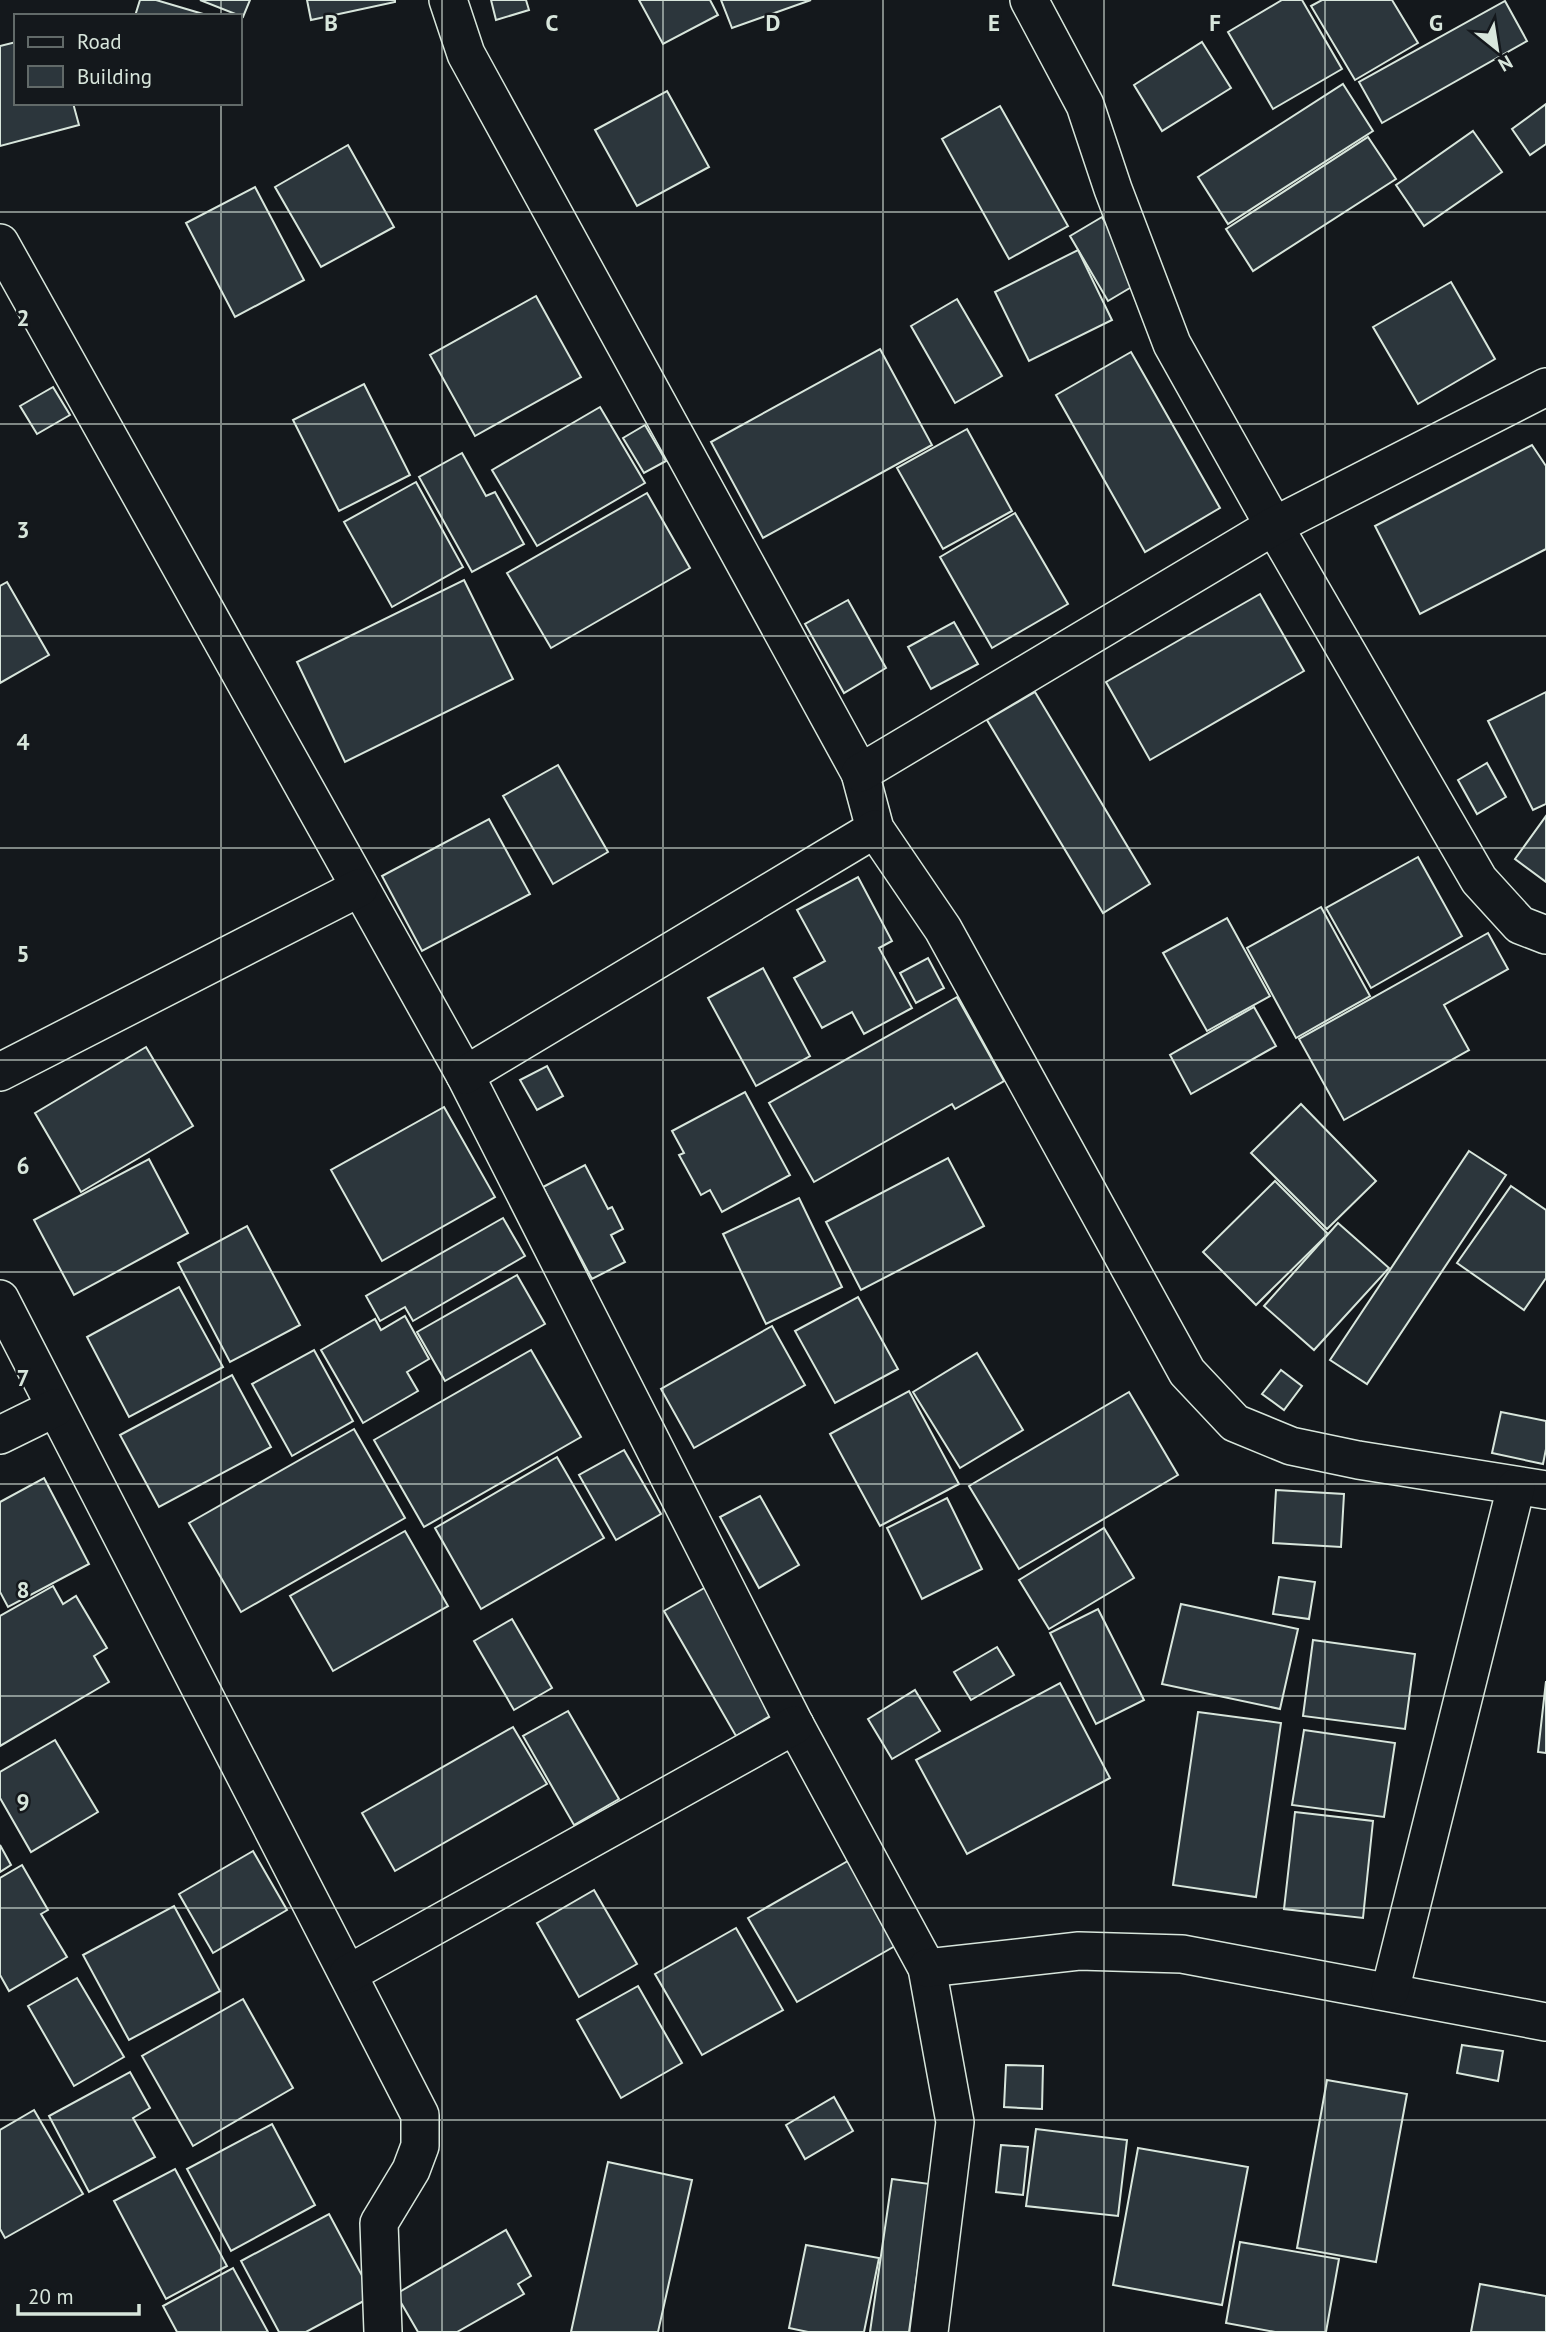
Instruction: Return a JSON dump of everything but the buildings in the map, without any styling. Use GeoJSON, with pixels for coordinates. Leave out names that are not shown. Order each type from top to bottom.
{"type":"FeatureCollection","features":[{"type":"Feature","properties":{"kind":"street"},"geometry":{"type":"LineString","coordinates":[[448,0],[466,54],[860,773],[875,829],[943,929],[1187,1372],[1235,1423],[1291,1446],[1531,1489],[1390,1991]]}},
{"type":"Feature","properties":{"kind":"street"},"geometry":{"type":"LineString","coordinates":[[1029,0],[1085,105],[1113,189],[1172,344],[1479,880],[1520,925],[1546,935]]}},
{"type":"Feature","properties":{"kind":"street"},"geometry":{"type":"LineString","coordinates":[[0,243],[465,1074],[795,1725],[927,1968],[955,2122],[929,2332]]}},
{"type":"Feature","properties":{"kind":"street"},"geometry":{"type":"LineString","coordinates":[[860,773],[1274,526],[1546,387]]}},
{"type":"Feature","properties":{"kind":"street"},"geometry":{"type":"LineString","coordinates":[[465,1074],[875,829]]}},
{"type":"Feature","properties":{"kind":"street"},"geometry":{"type":"LineString","coordinates":[[0,1072],[359,888]]}},
{"type":"Feature","properties":{"kind":"street"},"geometry":{"type":"LineString","coordinates":[[0,1299],[421,2115],[420,2146],[411,2171],[379,2223],[383,2332]]}},
{"type":"Feature","properties":{"kind":"street"},"geometry":{"type":"LineString","coordinates":[[0,1435],[55,1408]]}},
{"type":"Feature","properties":{"kind":"street"},"geometry":{"type":"LineString","coordinates":[[348,1974],[795,1725]]}},
{"type":"Feature","properties":{"kind":"street"},"geometry":{"type":"LineString","coordinates":[[927,1968],[1079,1951],[1182,1954],[1546,2022]]}}]}
